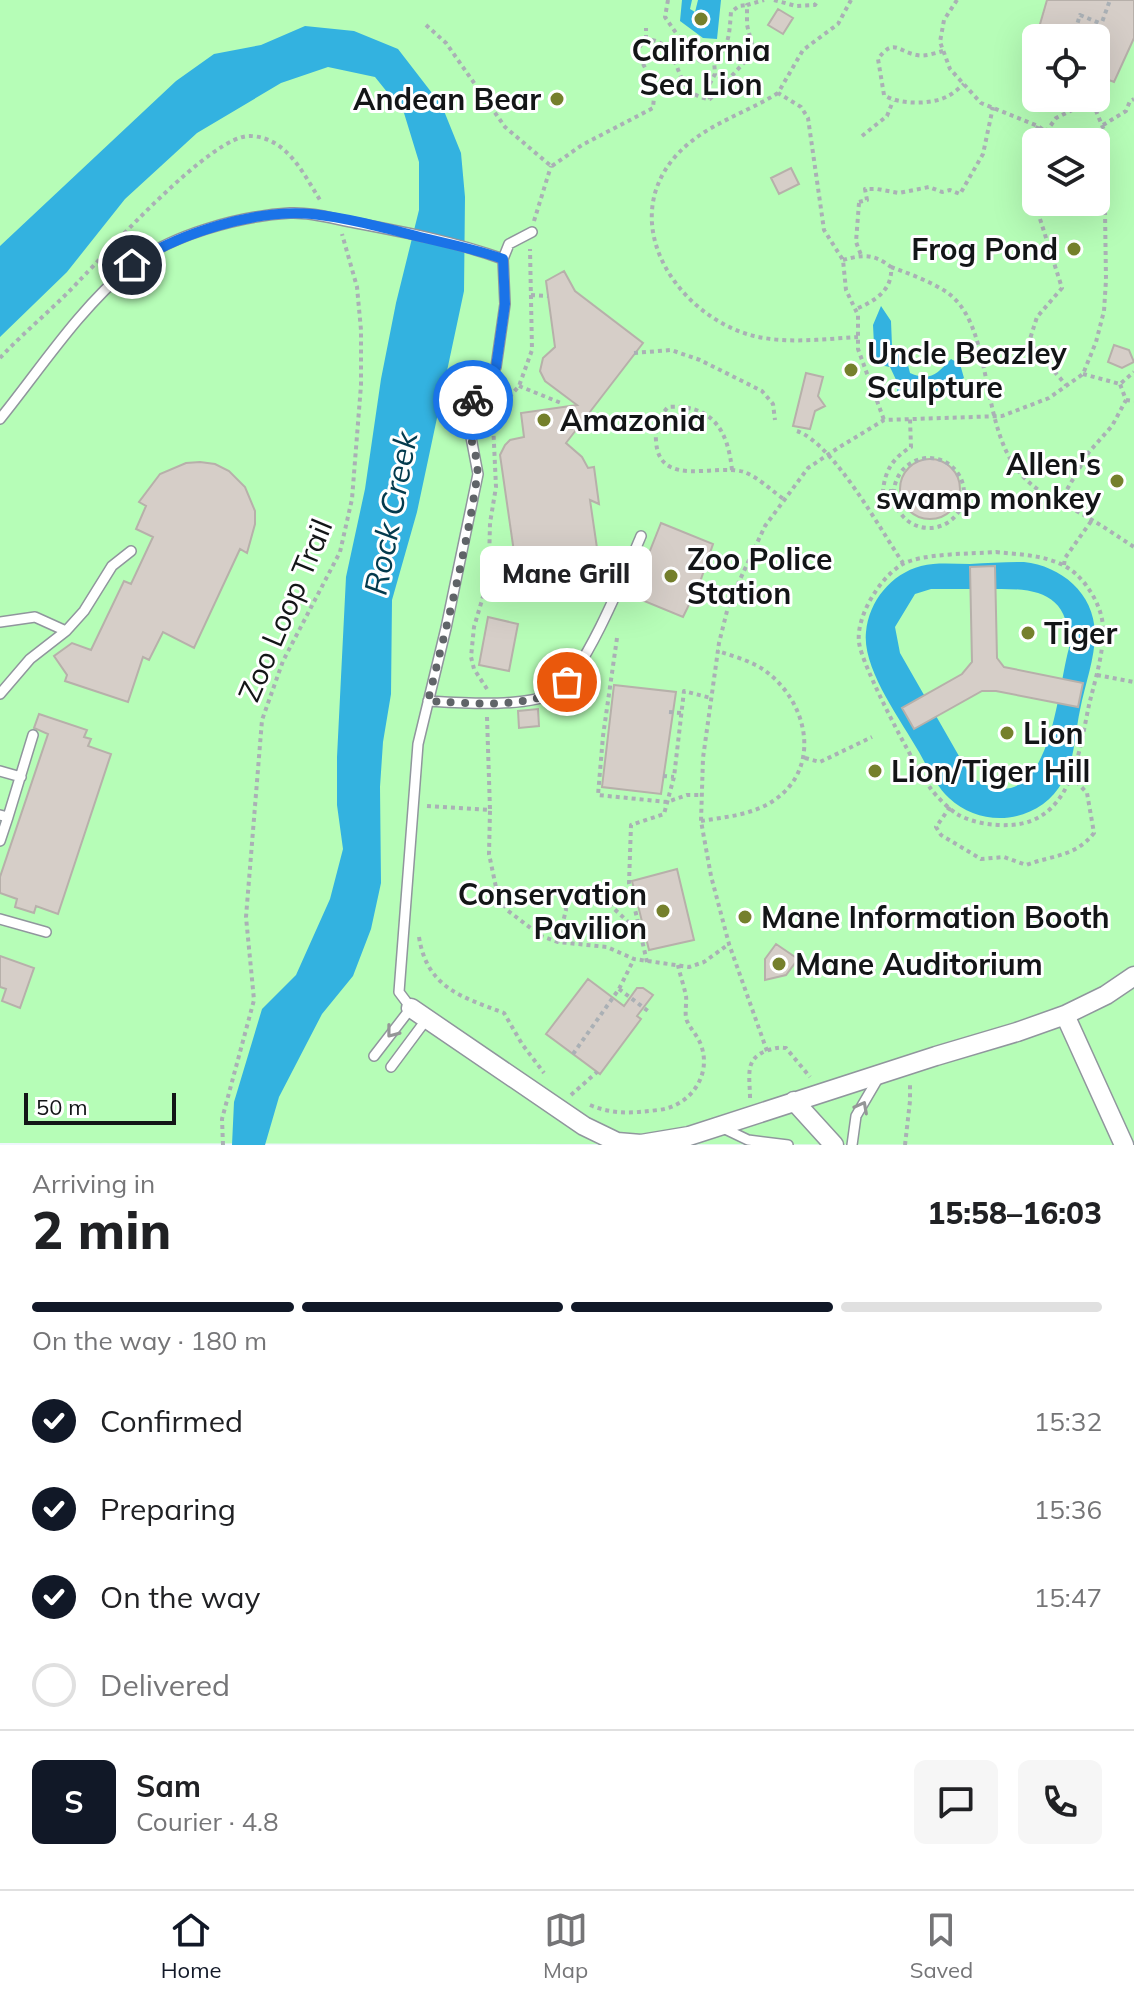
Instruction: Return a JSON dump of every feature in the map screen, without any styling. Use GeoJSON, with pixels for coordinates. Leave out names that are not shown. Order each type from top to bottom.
{"type":"FeatureCollection","features":[{"type":"Feature","properties":{"kind":"street"},"geometry":{"type":"LineString","coordinates":[[419,1014],[584,1126],[617,1142],[641,1144],[720,1127],[1065,1015],[1106,995],[1134,976]]}},
{"type":"Feature","properties":{"kind":"street"},"geometry":{"type":"LineString","coordinates":[[1065,1015],[1124,1145]]}},
{"type":"Feature","properties":{"kind":"street"},"geometry":{"type":"LineString","coordinates":[[794,1101],[834,1145]]}},
{"type":"Feature","properties":{"kind":"lane"},"geometry":{"type":"LineString","coordinates":[[0,419],[91,305],[132,265],[159,248],[230,224],[291,213],[314,214],[388,229],[503,259]]}},
{"type":"Feature","properties":{"kind":"lane"},"geometry":{"type":"LineString","coordinates":[[419,1014],[399,992],[418,744],[478,474],[466,411],[496,367],[505,304],[503,259],[509,244],[532,232]]}},
{"type":"Feature","properties":{"kind":"lane"},"geometry":{"type":"LineString","coordinates":[[428,701],[475,703],[533,699],[560,689],[602,623],[641,536]]}},
{"type":"Feature","properties":{"kind":"lane"},"geometry":{"type":"LineString","coordinates":[[0,694],[30,659],[66,631],[84,611],[112,566],[131,551]]}},
{"type":"Feature","properties":{"kind":"lane"},"geometry":{"type":"LineString","coordinates":[[0,622],[35,617],[66,631]]}},
{"type":"Feature","properties":{"kind":"lane"},"geometry":{"type":"LineString","coordinates":[[0,841],[4,816],[21,777],[33,735]]}},
{"type":"Feature","properties":{"kind":"lane"},"geometry":{"type":"LineString","coordinates":[[0,771],[21,777]]}},
{"type":"Feature","properties":{"kind":"lane"},"geometry":{"type":"LineString","coordinates":[[0,919],[46,932]]}},
{"type":"Feature","properties":{"kind":"lane"},"geometry":{"type":"LineString","coordinates":[[374,1056],[419,1014]]}},
{"type":"Feature","properties":{"kind":"lane"},"geometry":{"type":"LineString","coordinates":[[391,1067],[419,1014]]}},
{"type":"Feature","properties":{"kind":"lane"},"geometry":{"type":"LineString","coordinates":[[852,1145],[856,1116],[881,1073]]}},
{"type":"Feature","properties":{"kind":"lane"},"geometry":{"type":"LineString","coordinates":[[720,1127],[748,1140],[788,1145]]}},
{"type":"Feature","properties":{"kind":"path"},"geometry":{"type":"LineString","coordinates":[[668,0],[665,17],[692,56],[702,62],[714,59],[727,46],[731,12],[739,6],[764,0]]}},
{"type":"Feature","properties":{"kind":"path"},"geometry":{"type":"LineString","coordinates":[[774,0],[796,6],[815,5],[818,0]]}},
{"type":"Feature","properties":{"kind":"path"},"geometry":{"type":"LineString","coordinates":[[851,0],[838,24],[803,50],[778,93],[702,133],[676,156],[657,181],[650,213],[658,256],[684,294],[711,317],[751,335],[778,340],[858,337]]}},
{"type":"Feature","properties":{"kind":"path"},"geometry":{"type":"LineString","coordinates":[[957,0],[944,20],[940,42],[950,69],[981,103],[1041,128]]}},
{"type":"Feature","properties":{"kind":"path"},"geometry":{"type":"LineString","coordinates":[[1077,24],[1080,15],[1102,24],[1110,0]]}},
{"type":"Feature","properties":{"kind":"path"},"geometry":{"type":"LineString","coordinates":[[710,99],[754,52],[747,25],[747,5]]}},
{"type":"Feature","properties":{"kind":"path"},"geometry":{"type":"LineString","coordinates":[[426,25],[446,43],[505,127],[551,166]]}},
{"type":"Feature","properties":{"kind":"path"},"geometry":{"type":"LineString","coordinates":[[487,689],[474,669],[471,657],[474,627],[489,563],[490,523],[496,487],[493,422],[498,410],[519,386],[532,350],[532,232],[551,166],[582,145],[653,108],[655,86],[636,51],[646,39],[646,28]]}},
{"type":"Feature","properties":{"kind":"path"},"geometry":{"type":"LineString","coordinates":[[646,39],[659,40],[668,46],[684,84],[698,98],[710,99]]}},
{"type":"Feature","properties":{"kind":"path"},"geometry":{"type":"LineString","coordinates":[[943,51],[922,56],[895,46],[885,50],[878,59],[884,95],[893,101],[938,100],[964,84]]}},
{"type":"Feature","properties":{"kind":"path"},"geometry":{"type":"LineString","coordinates":[[710,99],[707,89],[715,74],[714,59]]}},
{"type":"Feature","properties":{"kind":"path"},"geometry":{"type":"LineString","coordinates":[[778,93],[801,107],[808,118],[824,230],[843,260],[846,290],[858,315],[858,349],[862,366],[884,420]]}},
{"type":"Feature","properties":{"kind":"path"},"geometry":{"type":"LineString","coordinates":[[1103,125],[1126,111],[1134,99]]}},
{"type":"Feature","properties":{"kind":"path"},"geometry":{"type":"LineString","coordinates":[[862,136],[887,116],[893,101]]}},
{"type":"Feature","properties":{"kind":"path"},"geometry":{"type":"LineString","coordinates":[[861,255],[856,242],[859,201],[867,200],[865,189],[899,193],[929,187],[960,194],[983,154],[993,107]]}},
{"type":"Feature","properties":{"kind":"path"},"geometry":{"type":"LineString","coordinates":[[1049,128],[1056,118],[1068,112]]}},
{"type":"Feature","properties":{"kind":"path"},"geometry":{"type":"LineString","coordinates":[[1097,112],[1104,128]]}},
{"type":"Feature","properties":{"kind":"path"},"geometry":{"type":"LineString","coordinates":[[1038,126],[1028,155],[1034,200],[1062,288],[1037,317],[1029,342],[1067,386]]}},
{"type":"Feature","properties":{"kind":"path"},"geometry":{"type":"LineString","coordinates":[[0,358],[144,212],[222,145],[249,135],[271,141],[292,157],[318,198]]}},
{"type":"Feature","properties":{"kind":"path"},"geometry":{"type":"LineString","coordinates":[[767,1051],[729,944],[711,876],[701,821],[711,698],[729,603],[765,526],[808,468],[826,455],[884,420],[1002,416],[1049,398],[1083,374],[1104,311],[1105,216]]}},
{"type":"Feature","properties":{"kind":"path","name":"Zoo Loop Trail"},"geometry":{"type":"LineString","coordinates":[[223,1145],[222,1119],[254,1000],[246,917],[262,720],[283,661],[340,552],[352,499],[361,385],[361,330],[357,287],[342,234]]}},
{"type":"Feature","properties":{"kind":"path"},"geometry":{"type":"LineString","coordinates":[[843,260],[861,255],[877,256],[891,267],[948,293],[973,326],[994,416],[1004,447],[1020,473],[1046,496],[1134,546]]}},
{"type":"Feature","properties":{"kind":"path"},"geometry":{"type":"LineString","coordinates":[[855,309],[875,301],[892,279],[891,267]]}},
{"type":"Feature","properties":{"kind":"path"},"geometry":{"type":"LineString","coordinates":[[531,295],[548,296]]}},
{"type":"Feature","properties":{"kind":"path"},"geometry":{"type":"LineString","coordinates":[[634,353],[671,350],[724,371],[762,391],[773,404],[775,420]]}},
{"type":"Feature","properties":{"kind":"path"},"geometry":{"type":"LineString","coordinates":[[1120,384],[1134,372]]}},
{"type":"Feature","properties":{"kind":"path"},"geometry":{"type":"LineString","coordinates":[[1083,374],[1120,384]]}},
{"type":"Feature","properties":{"kind":"path"},"geometry":{"type":"LineString","coordinates":[[1059,503],[1089,452],[1112,426],[1126,400],[1120,384]]}},
{"type":"Feature","properties":{"kind":"path"},"geometry":{"type":"LineString","coordinates":[[519,386],[561,403]]}},
{"type":"Feature","properties":{"kind":"path"},"geometry":{"type":"LineString","coordinates":[[1126,400],[1134,401]]}},
{"type":"Feature","properties":{"kind":"path"},"geometry":{"type":"LineString","coordinates":[[732,470],[725,434],[712,418],[678,406],[668,407],[660,415],[656,432],[658,451],[672,468],[679,472],[732,470],[747,473],[785,500]]}},
{"type":"Feature","properties":{"kind":"path"},"geometry":{"type":"LineString","coordinates":[[894,491],[883,491],[885,474],[895,458],[911,447],[910,419]]}},
{"type":"Feature","properties":{"kind":"path"},"geometry":{"type":"LineString","coordinates":[[797,431],[809,438],[853,486],[903,563]]}},
{"type":"Feature","properties":{"kind":"path"},"geometry":{"type":"LineString","coordinates":[[933,458],[943,460],[958,472],[964,500],[961,509],[948,523],[939,527],[920,527],[903,518],[894,491],[906,466],[914,461],[933,458]]}},
{"type":"Feature","properties":{"kind":"path"},"geometry":{"type":"LineString","coordinates":[[1064,565],[1065,558],[1092,520]]}},
{"type":"Feature","properties":{"kind":"path"},"geometry":{"type":"LineString","coordinates":[[996,552],[1044,558],[1064,565],[1083,582],[1098,606],[1103,625],[1097,675],[1079,760],[1069,786],[1049,810],[1030,822],[988,824],[957,814],[931,789],[881,698],[859,644],[860,623],[874,595],[903,563],[943,555],[996,552]]}},
{"type":"Feature","properties":{"kind":"path"},"geometry":{"type":"LineString","coordinates":[[617,638],[598,795],[667,802],[687,795],[701,795]]}},
{"type":"Feature","properties":{"kind":"path"},"geometry":{"type":"LineString","coordinates":[[701,821],[750,811],[772,801],[787,789],[804,758],[806,738],[801,717],[789,696],[764,670],[718,651]]}},
{"type":"Feature","properties":{"kind":"path"},"geometry":{"type":"LineString","coordinates":[[1097,675],[1134,682]]}},
{"type":"Feature","properties":{"kind":"path"},"geometry":{"type":"LineString","coordinates":[[647,962],[629,883],[631,825],[664,814],[674,777],[684,691],[711,698]]}},
{"type":"Feature","properties":{"kind":"path"},"geometry":{"type":"LineString","coordinates":[[486,710],[491,871],[507,910],[550,941],[607,947],[647,962],[689,967],[704,962],[729,944]]}},
{"type":"Feature","properties":{"kind":"path"},"geometry":{"type":"LineString","coordinates":[[669,712],[681,713]]}},
{"type":"Feature","properties":{"kind":"path"},"geometry":{"type":"LineString","coordinates":[[804,758],[820,762],[872,737]]}},
{"type":"Feature","properties":{"kind":"path"},"geometry":{"type":"LineString","coordinates":[[663,776],[674,777]]}},
{"type":"Feature","properties":{"kind":"path"},"geometry":{"type":"LineString","coordinates":[[950,807],[936,827],[938,831],[981,859],[1004,857],[1026,865],[1048,857],[1066,856],[1094,833],[1087,793],[1072,777]]}},
{"type":"Feature","properties":{"kind":"path"},"geometry":{"type":"LineString","coordinates":[[426,806],[490,810]]}},
{"type":"Feature","properties":{"kind":"path"},"geometry":{"type":"LineString","coordinates":[[558,942],[566,910],[563,888]]}},
{"type":"Feature","properties":{"kind":"path"},"geometry":{"type":"LineString","coordinates":[[609,904],[640,934]]}},
{"type":"Feature","properties":{"kind":"path"},"geometry":{"type":"LineString","coordinates":[[419,938],[421,951],[430,969],[445,986],[466,1000],[504,1013],[537,1066],[550,1079]]}},
{"type":"Feature","properties":{"kind":"path"},"geometry":{"type":"LineString","coordinates":[[573,1054],[619,989],[634,959]]}},
{"type":"Feature","properties":{"kind":"path"},"geometry":{"type":"LineString","coordinates":[[561,1087],[594,1107],[619,1114],[669,1109],[687,1099],[700,1080],[704,1056],[697,1035],[685,1017],[685,994],[678,965]]}},
{"type":"Feature","properties":{"kind":"path"},"geometry":{"type":"LineString","coordinates":[[619,989],[648,1011]]}},
{"type":"Feature","properties":{"kind":"path"},"geometry":{"type":"LineString","coordinates":[[750,1100],[750,1061],[754,1055],[781,1046],[786,1048],[811,1079]]}},
{"type":"Feature","properties":{"kind":"path"},"geometry":{"type":"LineString","coordinates":[[571,1095],[597,1072]]}},
{"type":"Feature","properties":{"kind":"path"},"geometry":{"type":"LineString","coordinates":[[905,1145],[910,1075]]}},
{"type":"Feature","properties":{"kind":"green space"},"geometry":{"type":"Polygon","coordinates":[[[0,0],[1134,0],[1134,1145],[0,1143],[0,0]]]}},
{"type":"Feature","properties":{"kind":"water","name":"California Sea Lion"},"geometry":{"type":"Polygon","coordinates":[[[682,0],[692,0],[690,9],[695,12],[698,0],[721,0],[717,39],[703,38],[680,21],[682,0]]]}},
{"type":"Feature","properties":{"kind":"water","name":"Rock Creek"},"geometry":{"type":"Polygon","coordinates":[[[305,26],[354,31],[398,49],[442,106],[461,153],[465,197],[464,291],[417,512],[392,600],[391,694],[380,787],[381,883],[371,929],[353,976],[322,1014],[279,1097],[265,1145],[232,1145],[234,1102],[262,1009],[296,975],[330,899],[343,849],[337,805],[337,757],[346,577],[365,489],[396,303],[419,210],[419,162],[404,113],[375,77],[328,67],[281,83],[197,133],[125,199],[67,272],[0,337],[0,246],[176,81],[214,54],[261,45],[305,26]]]}},
{"type":"Feature","properties":{"kind":"water"},"geometry":{"type":"Polygon","coordinates":[[[881,306],[891,321],[892,346],[905,353],[910,373],[923,377],[933,375],[951,359],[960,364],[964,378],[932,392],[897,392],[898,384],[890,367],[875,364],[873,325],[881,306]]]}},
{"type":"Feature","properties":{"kind":"water"},"geometry":{"type":"Polygon","coordinates":[[[1024,562],[1051,569],[1082,594],[1093,619],[1095,643],[1072,755],[1063,781],[1040,806],[1026,813],[994,818],[963,808],[949,798],[936,782],[876,678],[866,646],[866,632],[872,610],[883,590],[910,570],[933,564],[1024,562]],[[931,589],[915,594],[895,627],[900,653],[971,777],[997,788],[1018,785],[1033,771],[1045,749],[1053,723],[1069,648],[1064,616],[1049,598],[1025,590],[931,589]]]}},
{"type":"Feature","properties":{"kind":"building"},"geometry":{"type":"Polygon","coordinates":[[[1047,0],[1134,0],[1134,38],[1114,82],[1110,80],[1110,24],[1040,24],[1047,0]]]}},
{"type":"Feature","properties":{"kind":"building"},"geometry":{"type":"Polygon","coordinates":[[[778,9],[793,18],[783,34],[768,25],[778,9]]]}},
{"type":"Feature","properties":{"kind":"building"},"geometry":{"type":"Polygon","coordinates":[[[791,168],[799,184],[779,194],[771,178],[791,168]]]}},
{"type":"Feature","properties":{"kind":"building","name":"Amazonia"},"geometry":{"type":"Polygon","coordinates":[[[564,271],[575,291],[643,343],[566,443],[582,457],[588,468],[594,467],[599,504],[590,500],[597,548],[587,560],[588,567],[544,573],[523,569],[515,559],[500,455],[510,440],[524,437],[521,413],[577,405],[545,381],[540,371],[543,358],[555,347],[546,281],[564,271]]]}},
{"type":"Feature","properties":{"kind":"building"},"geometry":{"type":"Polygon","coordinates":[[[1114,345],[1129,350],[1134,362],[1122,368],[1108,362],[1114,345]]]}},
{"type":"Feature","properties":{"kind":"building"},"geometry":{"type":"Polygon","coordinates":[[[806,373],[823,377],[818,396],[825,406],[815,411],[810,429],[793,426],[806,373]]]}},
{"type":"Feature","properties":{"kind":"building"},"geometry":{"type":"Polygon","coordinates":[[[930,459],[952,467],[960,489],[952,511],[930,519],[908,511],[900,489],[908,467],[930,459]]]}},
{"type":"Feature","properties":{"kind":"building"},"geometry":{"type":"Polygon","coordinates":[[[186,463],[215,464],[229,471],[245,487],[255,511],[255,524],[247,553],[240,549],[194,648],[163,632],[149,660],[143,657],[128,702],[65,681],[67,675],[54,656],[72,643],[91,650],[124,581],[131,584],[153,537],[136,529],[146,506],[139,502],[160,474],[186,463]]]}},
{"type":"Feature","properties":{"kind":"building","name":"Zoo Police Station"},"geometry":{"type":"Polygon","coordinates":[[[661,523],[713,544],[700,582],[683,617],[632,596],[661,523]]]}},
{"type":"Feature","properties":{"kind":"building"},"geometry":{"type":"Polygon","coordinates":[[[995,566],[997,658],[1004,667],[1083,683],[1078,707],[982,691],[914,729],[902,708],[962,674],[972,662],[970,567],[995,566]]]}},
{"type":"Feature","properties":{"kind":"building"},"geometry":{"type":"Polygon","coordinates":[[[488,617],[518,624],[509,671],[479,665],[488,617]]]}},
{"type":"Feature","properties":{"kind":"building"},"geometry":{"type":"Polygon","coordinates":[[[614,685],[676,692],[661,794],[602,787],[614,685]]]}},
{"type":"Feature","properties":{"kind":"building"},"geometry":{"type":"Polygon","coordinates":[[[538,709],[539,726],[519,728],[518,711],[538,709]]]}},
{"type":"Feature","properties":{"kind":"building"},"geometry":{"type":"Polygon","coordinates":[[[39,714],[87,730],[84,737],[91,739],[88,746],[111,754],[58,914],[36,906],[34,913],[15,907],[17,899],[0,893],[0,877],[48,734],[34,728],[39,714]]]}},
{"type":"Feature","properties":{"kind":"building","name":"Conservation Pavilion"},"geometry":{"type":"Polygon","coordinates":[[[677,869],[694,940],[649,950],[632,881],[677,869]]]}},
{"type":"Feature","properties":{"kind":"building","name":"Mane Auditorium"},"geometry":{"type":"Polygon","coordinates":[[[776,944],[798,959],[786,975],[765,980],[765,959],[776,944]]]}},
{"type":"Feature","properties":{"kind":"building"},"geometry":{"type":"Polygon","coordinates":[[[0,956],[34,968],[20,1008],[2,1001],[6,989],[0,987],[0,956]]]}},
{"type":"Feature","properties":{"kind":"building"},"geometry":{"type":"Polygon","coordinates":[[[588,979],[624,1006],[637,988],[643,988],[653,995],[637,1016],[641,1019],[600,1074],[546,1034],[588,979]]]}},
{"type":"Feature","properties":{"kind":"way so far"},"geometry":{"type":"LineString","coordinates":[[473,400],[466,411],[478,474],[428,701],[475,703],[539,698],[554,693],[567,682]]}},
{"type":"Feature","properties":{"kind":"place","name":"California Sea Lion"},"geometry":{"type":"Point","coordinates":[701,19]}},
{"type":"Feature","properties":{"kind":"place","name":"Andean Bear"},"geometry":{"type":"Point","coordinates":[557,99]}},
{"type":"Feature","properties":{"kind":"place","name":"Frog Pond"},"geometry":{"type":"Point","coordinates":[1074,249]}},
{"type":"Feature","properties":{"kind":"place","name":"Uncle Beazley Sculpture"},"geometry":{"type":"Point","coordinates":[851,370]}},
{"type":"Feature","properties":{"kind":"place","name":"Amazonia"},"geometry":{"type":"Point","coordinates":[544,420]}},
{"type":"Feature","properties":{"kind":"place","name":"Allen's swamp monkey"},"geometry":{"type":"Point","coordinates":[1117,481]}},
{"type":"Feature","properties":{"kind":"place","name":"Zoo Police Station"},"geometry":{"type":"Point","coordinates":[671,576]}},
{"type":"Feature","properties":{"kind":"place","name":"Tiger"},"geometry":{"type":"Point","coordinates":[1028,633]}},
{"type":"Feature","properties":{"kind":"place","name":"Mane Grill"},"geometry":{"type":"Point","coordinates":[567,682]}},
{"type":"Feature","properties":{"kind":"place","name":"Lion"},"geometry":{"type":"Point","coordinates":[1007,733]}},
{"type":"Feature","properties":{"kind":"place","name":"Lion/Tiger Hill"},"geometry":{"type":"Point","coordinates":[875,771]}},
{"type":"Feature","properties":{"kind":"place","name":"Conservation Pavilion"},"geometry":{"type":"Point","coordinates":[663,911]}},
{"type":"Feature","properties":{"kind":"place","name":"Mane Information Booth"},"geometry":{"type":"Point","coordinates":[745,917]}},
{"type":"Feature","properties":{"kind":"place","name":"Mane Auditorium"},"geometry":{"type":"Point","coordinates":[779,964]}},
{"type":"Feature","properties":{"kind":"route"},"geometry":{"type":"LineString","coordinates":[[132,265],[169,243],[191,235],[258,217],[291,213],[314,214],[388,229],[503,259],[505,304],[496,367],[473,400]]}}]}
